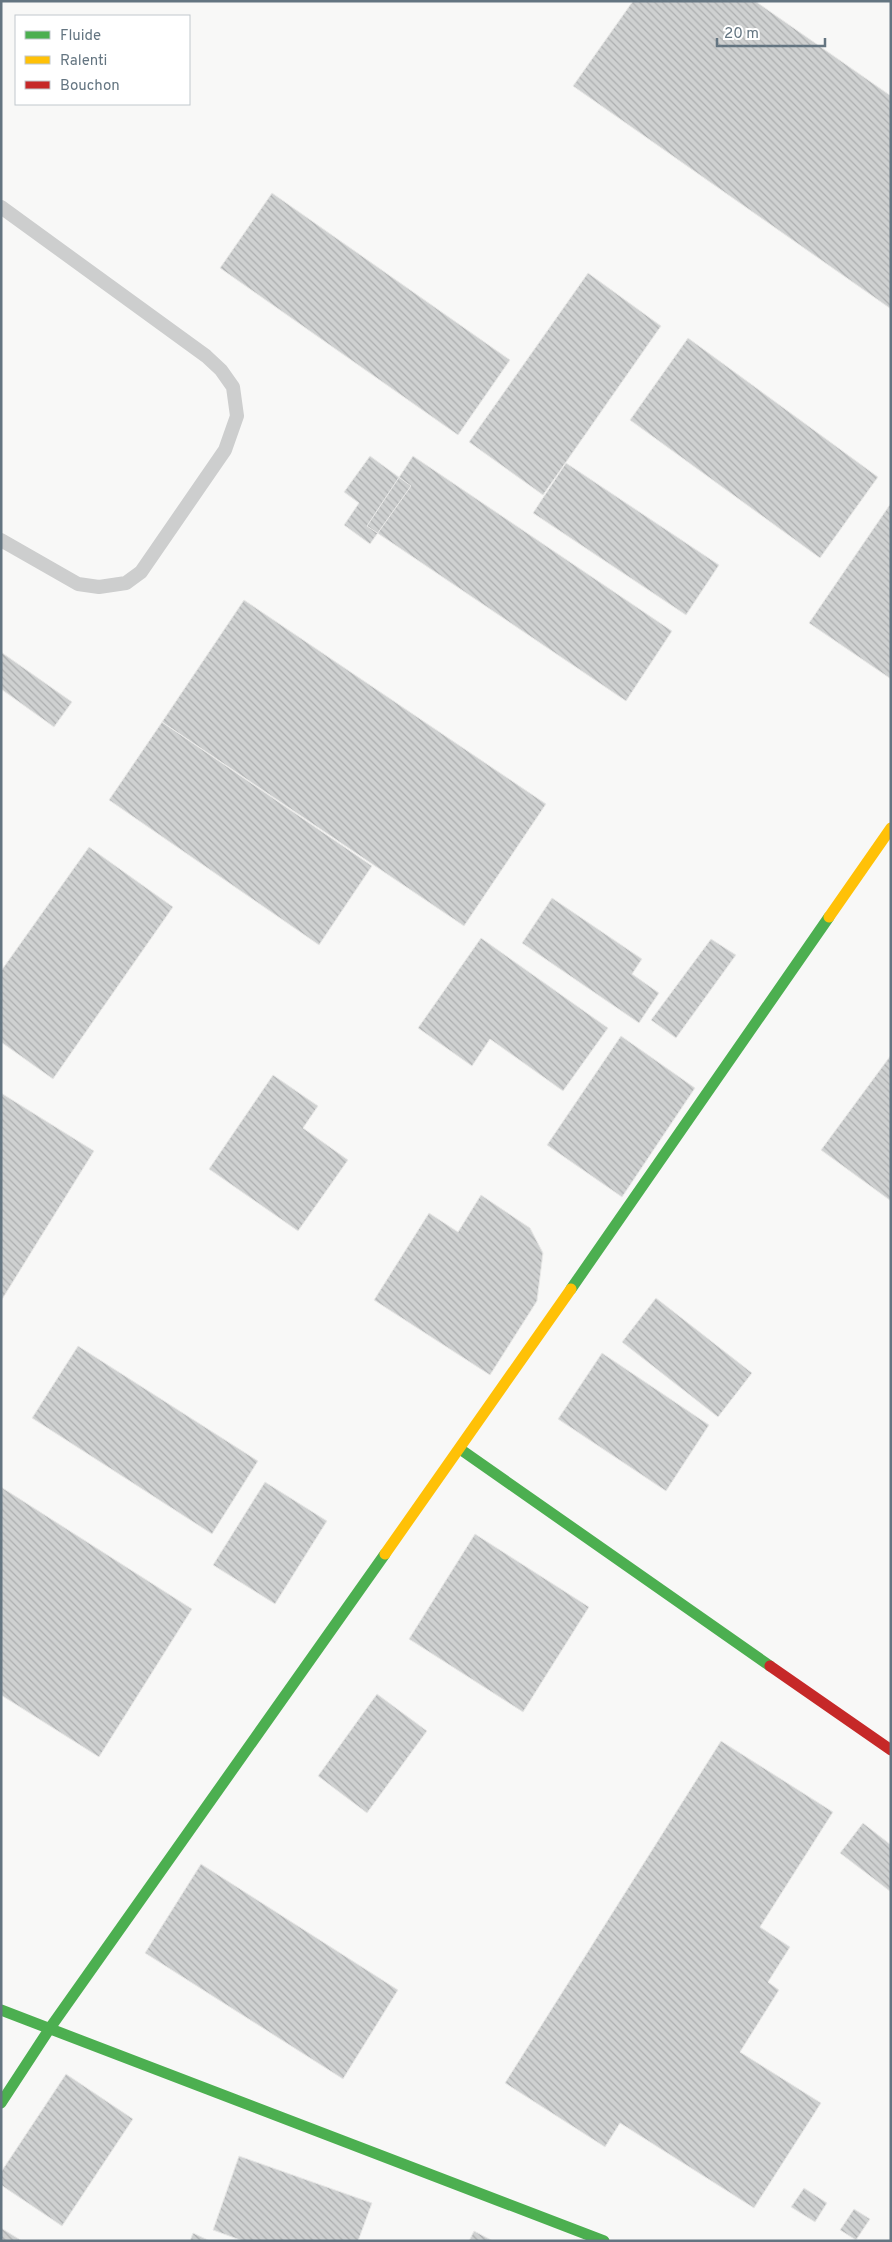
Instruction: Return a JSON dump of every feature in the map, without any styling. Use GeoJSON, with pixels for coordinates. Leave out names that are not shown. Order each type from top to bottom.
{"type":"FeatureCollection","features":[{"type":"Feature","properties":{"kind":"street"},"geometry":{"type":"LineString","coordinates":[[1,2103],[50,2028],[460,1449],[891,828]]}},
{"type":"Feature","properties":{"kind":"street"},"geometry":{"type":"LineString","coordinates":[[460,1449],[891,1750]]}},
{"type":"Feature","properties":{"kind":"street"},"geometry":{"type":"LineString","coordinates":[[1,2010],[604,2241]]}},
{"type":"Feature","properties":{"kind":"lane"},"geometry":{"type":"LineString","coordinates":[[1,207],[206,356],[221,370],[232,387],[237,416],[225,450],[141,572],[126,583],[99,587],[78,584],[1,540]]}},
{"type":"Feature","properties":{"kind":"building"},"geometry":{"type":"Polygon","coordinates":[[[633,1],[755,1],[891,96],[891,309],[573,86],[633,1]]]}},
{"type":"Feature","properties":{"kind":"building"},"geometry":{"type":"Polygon","coordinates":[[[272,193],[510,360],[458,435],[220,268],[272,193]]]}},
{"type":"Feature","properties":{"kind":"building"},"geometry":{"type":"Polygon","coordinates":[[[588,273],[661,326],[543,495],[469,442],[588,273]]]}},
{"type":"Feature","properties":{"kind":"building"},"geometry":{"type":"Polygon","coordinates":[[[688,338],[878,477],[820,558],[630,420],[688,338]]]}},
{"type":"Feature","properties":{"kind":"building"},"geometry":{"type":"Polygon","coordinates":[[[370,456],[411,486],[370,544],[344,525],[359,503],[344,492],[370,456]]]}},
{"type":"Feature","properties":{"kind":"building"},"geometry":{"type":"Polygon","coordinates":[[[413,456],[672,631],[626,701],[367,526],[413,456]]]}},
{"type":"Feature","properties":{"kind":"building"},"geometry":{"type":"Polygon","coordinates":[[[566,463],[719,565],[686,615],[533,513],[566,463]]]}},
{"type":"Feature","properties":{"kind":"building"},"geometry":{"type":"Polygon","coordinates":[[[891,503],[891,679],[809,623],[891,503]]]}},
{"type":"Feature","properties":{"kind":"building"},"geometry":{"type":"Polygon","coordinates":[[[244,600],[546,804],[464,926],[162,722],[244,600]]]}},
{"type":"Feature","properties":{"kind":"building"},"geometry":{"type":"Polygon","coordinates":[[[1,652],[72,702],[54,727],[1,689],[1,652]]]}},
{"type":"Feature","properties":{"kind":"building"},"geometry":{"type":"Polygon","coordinates":[[[162,722],[372,866],[319,945],[109,800],[162,722]]]}},
{"type":"Feature","properties":{"kind":"building"},"geometry":{"type":"Polygon","coordinates":[[[89,847],[173,907],[53,1079],[1,1042],[1,971],[89,847]]]}},
{"type":"Feature","properties":{"kind":"building"},"geometry":{"type":"Polygon","coordinates":[[[552,898],[642,959],[632,974],[659,993],[639,1023],[522,943],[552,898]]]}},
{"type":"Feature","properties":{"kind":"building"},"geometry":{"type":"Polygon","coordinates":[[[481,938],[608,1028],[563,1091],[490,1039],[472,1066],[418,1028],[481,938]]]}},
{"type":"Feature","properties":{"kind":"building"},"geometry":{"type":"Polygon","coordinates":[[[711,939],[736,955],[676,1038],[651,1020],[711,939]]]}},
{"type":"Feature","properties":{"kind":"building"},"geometry":{"type":"Polygon","coordinates":[[[621,1036],[695,1088],[622,1197],[547,1145],[621,1036]]]}},
{"type":"Feature","properties":{"kind":"building"},"geometry":{"type":"Polygon","coordinates":[[[891,1055],[891,1201],[821,1150],[891,1055]]]}},
{"type":"Feature","properties":{"kind":"building"},"geometry":{"type":"Polygon","coordinates":[[[273,1075],[318,1106],[303,1128],[348,1160],[298,1231],[209,1169],[273,1075]]]}},
{"type":"Feature","properties":{"kind":"building"},"geometry":{"type":"Polygon","coordinates":[[[1,1093],[94,1151],[1,1301],[1,1093]]]}},
{"type":"Feature","properties":{"kind":"building"},"geometry":{"type":"Polygon","coordinates":[[[481,1195],[530,1228],[543,1253],[537,1301],[490,1375],[374,1300],[429,1213],[458,1232],[481,1195]]]}},
{"type":"Feature","properties":{"kind":"building"},"geometry":{"type":"Polygon","coordinates":[[[656,1298],[752,1373],[718,1417],[622,1342],[656,1298]]]}},
{"type":"Feature","properties":{"kind":"building"},"geometry":{"type":"Polygon","coordinates":[[[78,1346],[258,1461],[212,1534],[32,1418],[78,1346]]]}},
{"type":"Feature","properties":{"kind":"building"},"geometry":{"type":"Polygon","coordinates":[[[602,1353],[709,1425],[666,1491],[558,1419],[602,1353]]]}},
{"type":"Feature","properties":{"kind":"building"},"geometry":{"type":"Polygon","coordinates":[[[265,1482],[327,1521],[275,1604],[213,1565],[265,1482]]]}},
{"type":"Feature","properties":{"kind":"building"},"geometry":{"type":"Polygon","coordinates":[[[1,1487],[192,1609],[99,1757],[1,1695],[1,1487]]]}},
{"type":"Feature","properties":{"kind":"building"},"geometry":{"type":"Polygon","coordinates":[[[475,1534],[589,1607],[523,1712],[409,1639],[475,1534]]]}},
{"type":"Feature","properties":{"kind":"building"},"geometry":{"type":"Polygon","coordinates":[[[377,1694],[427,1731],[367,1813],[318,1776],[377,1694]]]}},
{"type":"Feature","properties":{"kind":"building"},"geometry":{"type":"Polygon","coordinates":[[[721,1741],[833,1812],[760,1927],[790,1947],[768,1982],[779,1990],[740,2052],[821,2103],[754,2208],[620,2123],[605,2147],[505,2083],[721,1741]]]}},
{"type":"Feature","properties":{"kind":"building"},"geometry":{"type":"Polygon","coordinates":[[[863,1823],[891,1845],[891,1892],[840,1853],[863,1823]]]}},
{"type":"Feature","properties":{"kind":"building"},"geometry":{"type":"Polygon","coordinates":[[[201,1864],[398,1990],[343,2079],[145,1953],[201,1864]]]}},
{"type":"Feature","properties":{"kind":"building"},"geometry":{"type":"Polygon","coordinates":[[[66,2074],[133,2119],[62,2226],[1,2185],[1,2172],[66,2074]]]}},
{"type":"Feature","properties":{"kind":"building"},"geometry":{"type":"Polygon","coordinates":[[[239,2156],[372,2203],[358,2241],[243,2241],[213,2230],[239,2156]]]}},
{"type":"Feature","properties":{"kind":"building"},"geometry":{"type":"Polygon","coordinates":[[[804,2188],[827,2203],[815,2222],[791,2207],[804,2188]]]}},
{"type":"Feature","properties":{"kind":"building"},"geometry":{"type":"Polygon","coordinates":[[[854,2209],[870,2219],[856,2240],[840,2230],[854,2209]]]}},
{"type":"Feature","properties":{"kind":"building"},"geometry":{"type":"Polygon","coordinates":[[[1,2228],[22,2241],[1,2241],[1,2228]]]}},
{"type":"Feature","properties":{"kind":"building"},"geometry":{"type":"Polygon","coordinates":[[[474,2231],[493,2241],[469,2241],[474,2231]]]}},
{"type":"Feature","properties":{"kind":"building"},"geometry":{"type":"Polygon","coordinates":[[[193,2233],[210,2241],[190,2241],[193,2233]]]}},
{"type":"Feature","properties":{"kind":"traffic: fast"},"geometry":{"type":"LineString","coordinates":[[571,1289],[829,917]]}},
{"type":"Feature","properties":{"kind":"traffic: fast"},"geometry":{"type":"LineString","coordinates":[[460,1449],[770,1666]]}},
{"type":"Feature","properties":{"kind":"traffic: fast"},"geometry":{"type":"LineString","coordinates":[[1,2103],[50,2028],[385,1554]]}},
{"type":"Feature","properties":{"kind":"traffic: fast"},"geometry":{"type":"LineString","coordinates":[[1,2010],[604,2241]]}},
{"type":"Feature","properties":{"kind":"traffic: slow"},"geometry":{"type":"LineString","coordinates":[[829,917],[891,828]]}},
{"type":"Feature","properties":{"kind":"traffic: slow"},"geometry":{"type":"LineString","coordinates":[[385,1554],[571,1289]]}},
{"type":"Feature","properties":{"kind":"traffic: jam"},"geometry":{"type":"LineString","coordinates":[[770,1666],[891,1750]]}}]}
